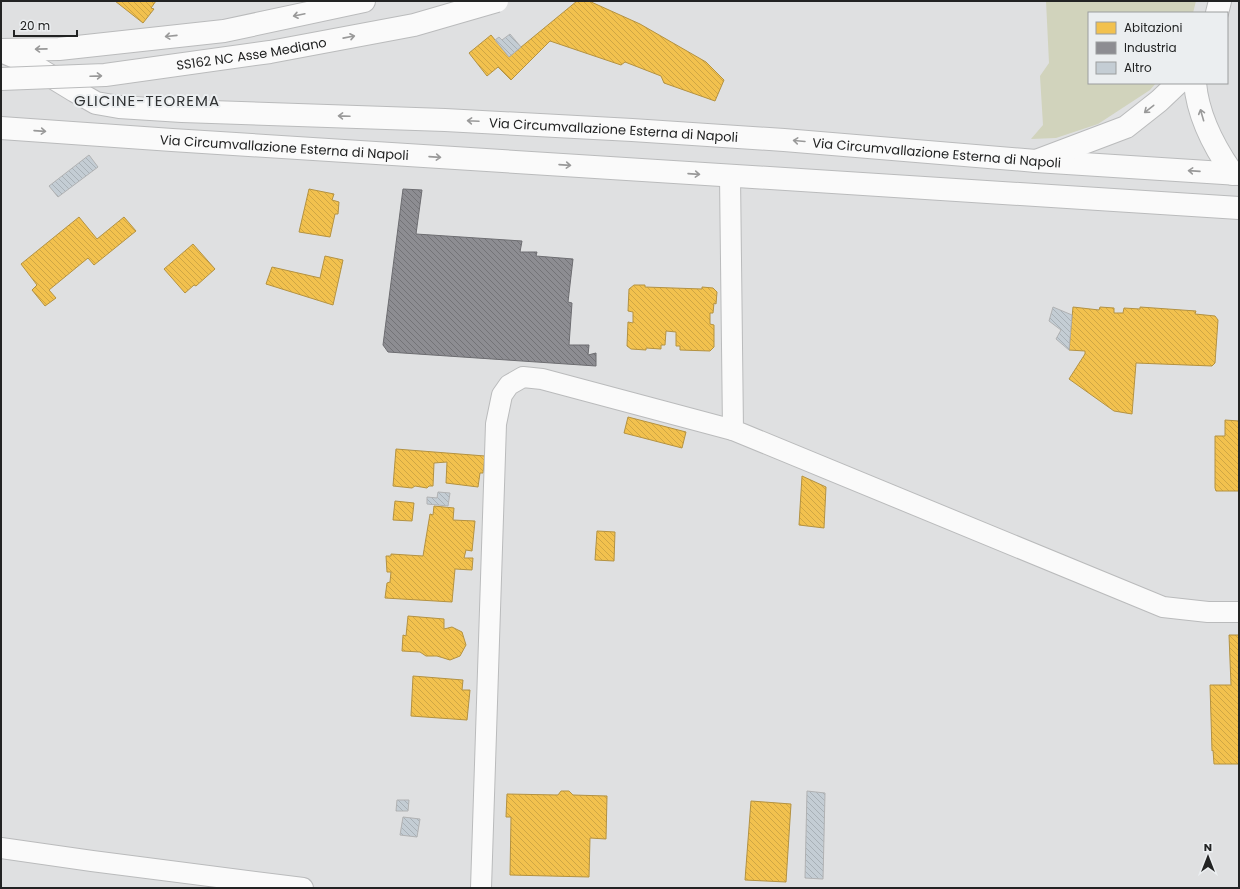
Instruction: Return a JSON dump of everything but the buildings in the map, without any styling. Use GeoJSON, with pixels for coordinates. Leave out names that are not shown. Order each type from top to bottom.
{"type":"FeatureCollection","features":[{"type":"Feature","properties":{"kind":"main road","name":"SS162 NC Asse Mediano"},"geometry":{"type":"LineString","coordinates":[[1,51],[59,48],[224,31],[364,1]]}},
{"type":"Feature","properties":{"kind":"main road","name":"SS162 NC Asse Mediano"},"geometry":{"type":"LineString","coordinates":[[1,79],[105,75],[270,52],[414,25],[497,1]]}},
{"type":"Feature","properties":{"kind":"main road"},"geometry":{"type":"LineString","coordinates":[[1217,12],[1220,1]]}},
{"type":"Feature","properties":{"kind":"main road","name":"Via Circumvallazione Esterna di Napoli"},"geometry":{"type":"LineString","coordinates":[[1,51],[29,63],[75,92],[96,103],[119,107],[445,120],[632,130],[784,140],[1036,161],[1236,174]]}},
{"type":"Feature","properties":{"kind":"main road"},"geometry":{"type":"LineString","coordinates":[[1036,161],[1126,127],[1160,101],[1177,84]]}},
{"type":"Feature","properties":{"kind":"main road"},"geometry":{"type":"LineString","coordinates":[[1195,84],[1196,96],[1205,127],[1223,160],[1236,174]]}},
{"type":"Feature","properties":{"kind":"main road","name":"Via Circumvallazione Esterna di Napoli"},"geometry":{"type":"LineString","coordinates":[[1,128],[1239,208]]}},
{"type":"Feature","properties":{"kind":"street"},"geometry":{"type":"LineString","coordinates":[[730,176],[733,430]]}},
{"type":"Feature","properties":{"kind":"street"},"geometry":{"type":"LineString","coordinates":[[481,888],[496,424],[502,395],[509,385],[523,377],[542,379],[733,430],[1163,607],[1208,612],[1239,612]]}},
{"type":"Feature","properties":{"kind":"street"},"geometry":{"type":"LineString","coordinates":[[1,848],[303,888]]}},
{"type":"Feature","properties":{"kind":"green space"},"geometry":{"type":"Polygon","coordinates":[[[1046,1],[1196,1],[1193,12],[1088,12],[1088,84],[1155,84],[1150,90],[1098,124],[1056,138],[1031,139],[1043,125],[1040,76],[1049,63],[1046,1]]]}},
{"type":"Feature","properties":{"kind":"district","name":"GLICINE-TEOREMA"},"geometry":{"type":"Point","coordinates":[147,101]}}]}
